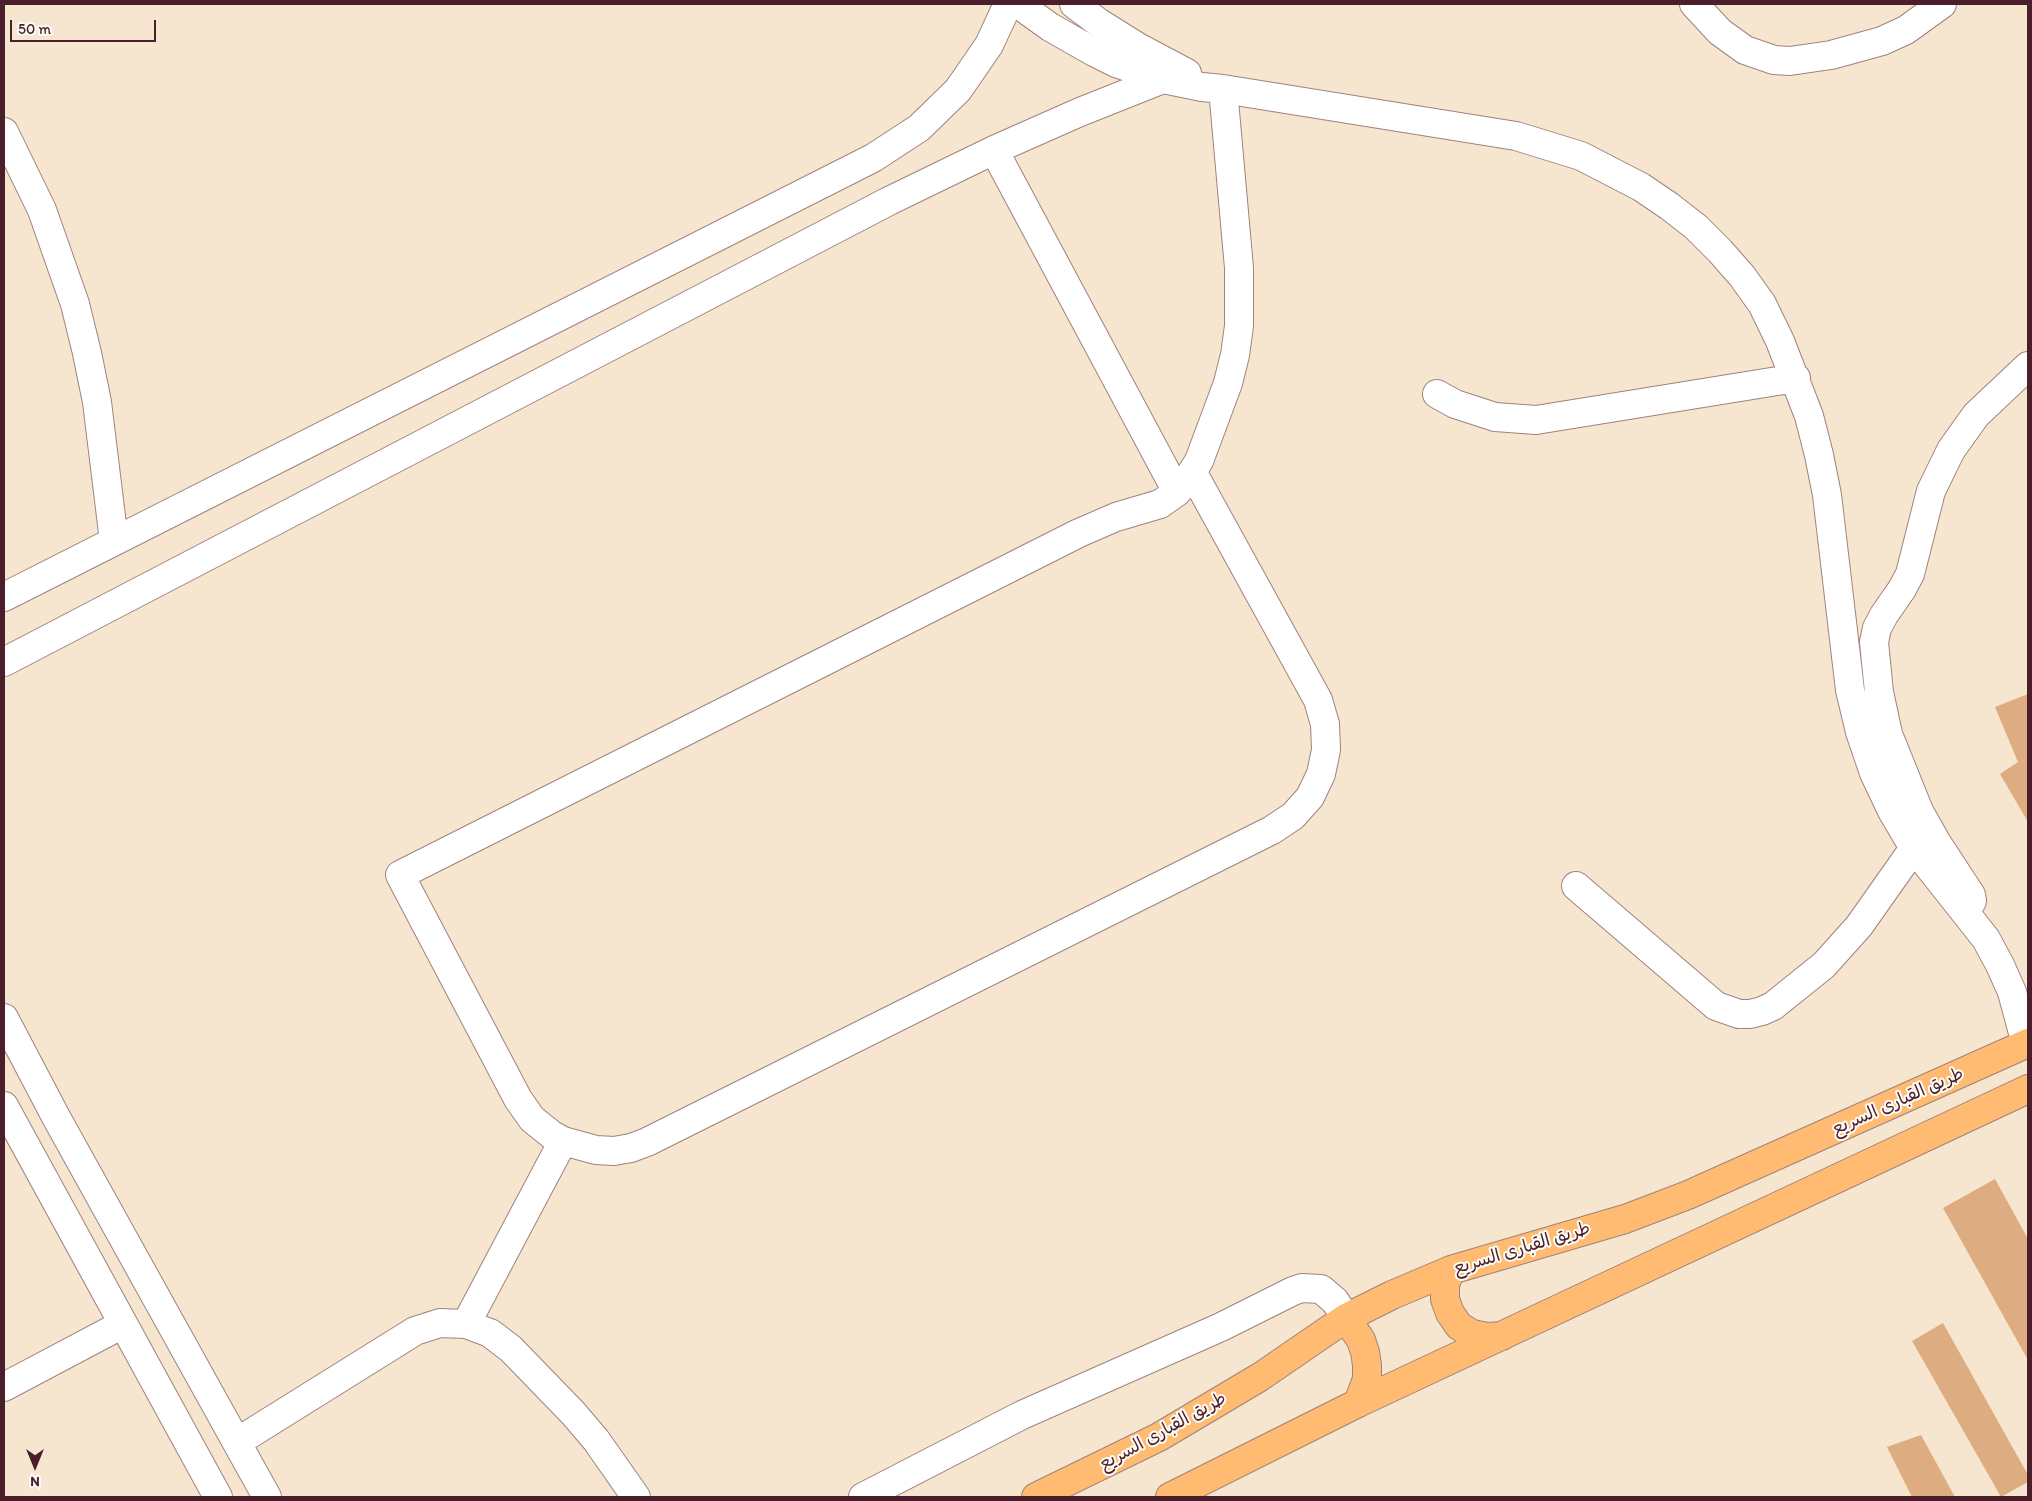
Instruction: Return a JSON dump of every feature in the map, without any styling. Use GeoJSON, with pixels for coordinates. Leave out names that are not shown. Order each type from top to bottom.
{"type":"FeatureCollection","features":[{"type":"Feature","properties":{"kind":"highway","name":"طريق القبارى السريع"},"geometry":{"type":"LineString","coordinates":[[1036,1497],[1159,1436],[1260,1376],[1346,1318],[1392,1295],[1451,1270],[1625,1219],[1688,1195],[2027,1043]]}},
{"type":"Feature","properties":{"kind":"highway"},"geometry":{"type":"LineString","coordinates":[[1176,1496],[1358,1403],[2028,1089]]}},
{"type":"Feature","properties":{"kind":"highway"},"geometry":{"type":"LineString","coordinates":[[1451,1270],[1445,1284],[1445,1299],[1450,1313],[1459,1326],[1472,1334],[1487,1337],[1502,1336]]}},
{"type":"Feature","properties":{"kind":"highway"},"geometry":{"type":"LineString","coordinates":[[1346,1318],[1361,1340],[1366,1352],[1365,1385],[1358,1403]]}},
{"type":"Feature","properties":{"kind":"street"},"geometry":{"type":"LineString","coordinates":[[4,597],[897,144],[933,116],[958,90],[989,45],[1008,4]]}},
{"type":"Feature","properties":{"kind":"street"},"geometry":{"type":"LineString","coordinates":[[1018,4],[1050,27],[1094,52],[1116,63],[1163,80],[1516,136],[1580,156],[1612,170],[1641,187],[1696,227],[1720,251],[1742,276],[1762,304],[1796,378],[1809,416],[1822,471],[1850,690],[1860,732],[1878,780],[1892,812],[1914,848],[1986,939],[2012,992],[2027,1043]]}},
{"type":"Feature","properties":{"kind":"street"},"geometry":{"type":"LineString","coordinates":[[1074,4],[1138,47],[1179,70],[1222,89]]}},
{"type":"Feature","properties":{"kind":"street"},"geometry":{"type":"LineString","coordinates":[[1694,4],[1720,32],[1745,50],[1767,58],[1790,61],[1831,55],[1882,41],[1906,30],[1942,4]]}},
{"type":"Feature","properties":{"kind":"street"},"geometry":{"type":"LineString","coordinates":[[4,662],[880,206],[994,150],[1080,112],[1163,80]]}},
{"type":"Feature","properties":{"kind":"street"},"geometry":{"type":"LineString","coordinates":[[994,150],[1185,482],[1318,700],[1325,724],[1326,750],[1321,774],[1310,797],[1293,816],[1272,830],[647,1142],[631,1148],[614,1151],[596,1150],[562,1141],[532,1119],[518,1099],[400,875],[1079,533],[1116,517],[1160,504],[1185,482],[1199,461],[1228,383],[1239,326],[1239,268],[1222,89]]}},
{"type":"Feature","properties":{"kind":"street"},"geometry":{"type":"LineString","coordinates":[[4,132],[42,210],[77,314],[97,402],[114,541]]}},
{"type":"Feature","properties":{"kind":"street"},"geometry":{"type":"LineString","coordinates":[[1965,911],[1972,901],[1971,895],[1937,843],[1919,811],[1888,734],[1879,692],[1874,642],[1877,628],[1902,590],[1910,574],[1931,491],[1951,450],[1976,416],[2028,366]]}},
{"type":"Feature","properties":{"kind":"street"},"geometry":{"type":"LineString","coordinates":[[1436,394],[1455,404],[1495,417],[1536,420],[1796,378]]}},
{"type":"Feature","properties":{"kind":"street"},"geometry":{"type":"LineString","coordinates":[[1576,886],[1716,1006],[1738,1014],[1750,1014],[1773,1006],[1824,965],[1859,926],[1914,848]]}},
{"type":"Feature","properties":{"kind":"street"},"geometry":{"type":"LineString","coordinates":[[4,1018],[61,1125],[267,1497]]}},
{"type":"Feature","properties":{"kind":"street"},"geometry":{"type":"LineString","coordinates":[[4,1106],[218,1497]]}},
{"type":"Feature","properties":{"kind":"street"},"geometry":{"type":"LineString","coordinates":[[466,1324],[562,1141]]}},
{"type":"Feature","properties":{"kind":"street"},"geometry":{"type":"LineString","coordinates":[[863,1497],[1013,1420],[1221,1327],[1293,1291],[1302,1288],[1321,1289],[1335,1301],[1346,1318]]}},
{"type":"Feature","properties":{"kind":"street"},"geometry":{"type":"LineString","coordinates":[[237,1442],[415,1330],[440,1323],[466,1324],[490,1333],[511,1349],[572,1412],[596,1440],[636,1497]]}},
{"type":"Feature","properties":{"kind":"street"},"geometry":{"type":"LineString","coordinates":[[4,1387],[123,1324]]}},
{"type":"Feature","properties":{"kind":"building"},"geometry":{"type":"Polygon","coordinates":[[[2028,694],[2028,822],[2000,774],[2018,762],[1995,707],[2028,694]]]}},
{"type":"Feature","properties":{"kind":"building"},"geometry":{"type":"Polygon","coordinates":[[[1995,1179],[2028,1239],[2028,1360],[1943,1208],[1995,1179]]]}},
{"type":"Feature","properties":{"kind":"building"},"geometry":{"type":"Polygon","coordinates":[[[1943,1323],[2028,1475],[2028,1482],[2001,1497],[1912,1341],[1943,1323]]]}},
{"type":"Feature","properties":{"kind":"building"},"geometry":{"type":"Polygon","coordinates":[[[1921,1435],[1955,1497],[1912,1497],[1887,1447],[1921,1435]]]}}]}
